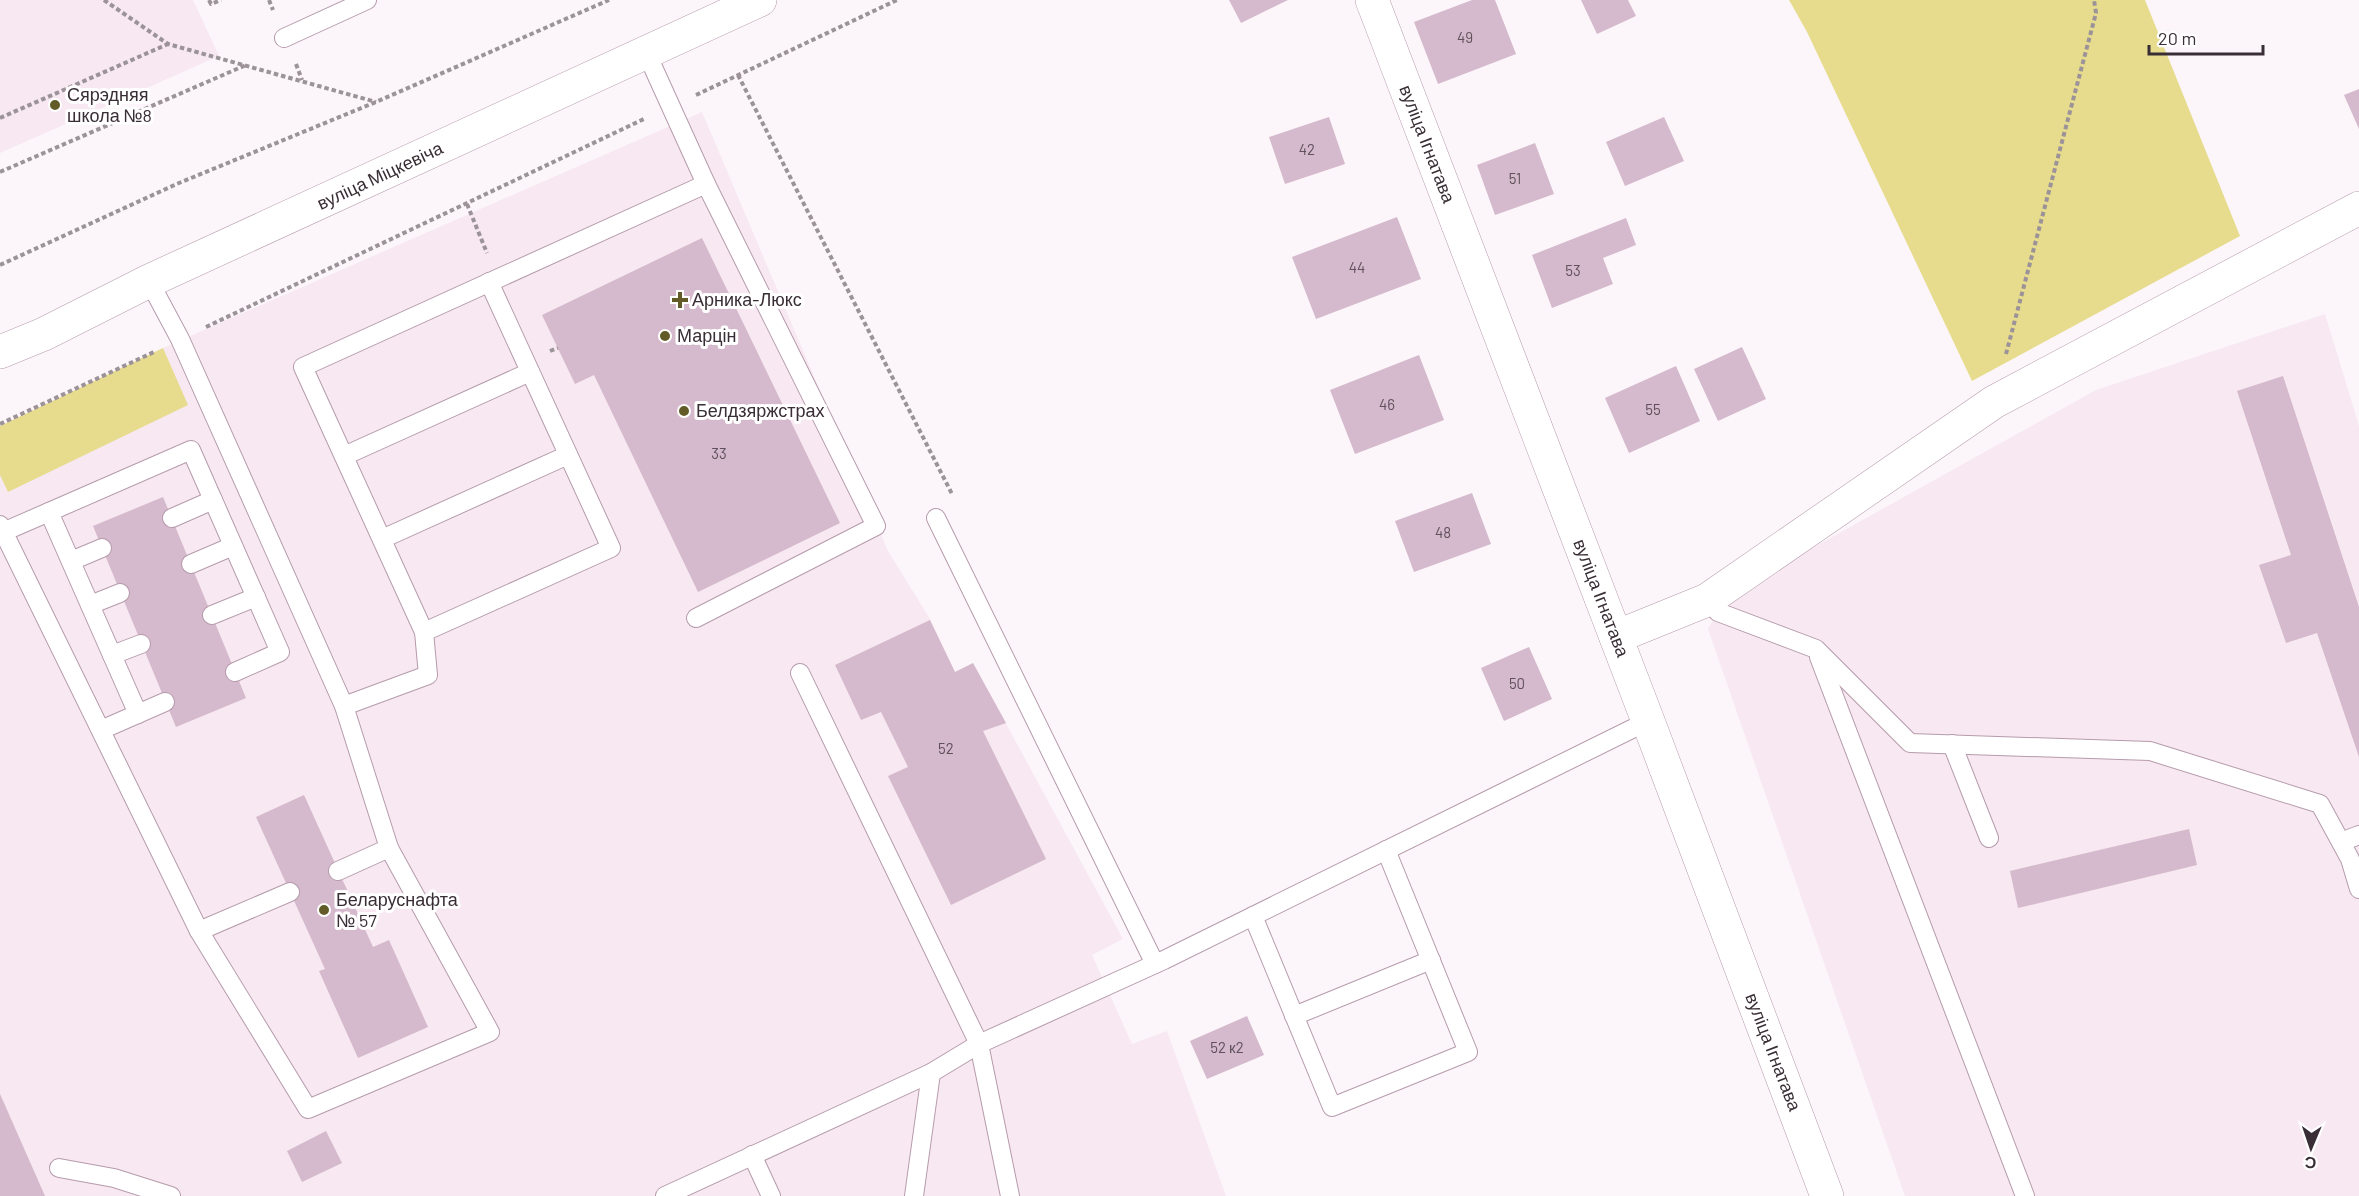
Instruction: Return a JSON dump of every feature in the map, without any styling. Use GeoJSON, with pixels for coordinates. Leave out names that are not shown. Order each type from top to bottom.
{"type":"FeatureCollection","features":[{"type":"Feature","properties":{"kind":"street","name":"вуліца Міцкевіча"},"geometry":{"type":"LineString","coordinates":[[0,352],[44,334],[149,281],[647,54],[760,0]]}},
{"type":"Feature","properties":{"kind":"street","name":"вуліца Ігнатава"},"geometry":{"type":"LineString","coordinates":[[1372,0],[1827,1196]]}},
{"type":"Feature","properties":{"kind":"street"},"geometry":{"type":"LineString","coordinates":[[1616,637],[1707,600],[1994,402],[2359,208]]}},
{"type":"Feature","properties":{"kind":"lane"},"geometry":{"type":"LineString","coordinates":[[285,38],[367,0]]}},
{"type":"Feature","properties":{"kind":"lane"},"geometry":{"type":"LineString","coordinates":[[647,54],[706,184],[876,526],[696,618]]}},
{"type":"Feature","properties":{"kind":"lane"},"geometry":{"type":"LineString","coordinates":[[344,706],[428,675],[424,632],[303,367],[706,184]]}},
{"type":"Feature","properties":{"kind":"lane"},"geometry":{"type":"LineString","coordinates":[[149,281],[180,339],[344,706],[389,848],[490,1032],[308,1109],[199,931],[2,528],[50,512],[191,450],[280,652],[235,672]]}},
{"type":"Feature","properties":{"kind":"lane"},"geometry":{"type":"LineString","coordinates":[[424,632],[610,548],[489,282]]}},
{"type":"Feature","properties":{"kind":"lane"},"geometry":{"type":"LineString","coordinates":[[344,456],[530,372]]}},
{"type":"Feature","properties":{"kind":"lane"},"geometry":{"type":"LineString","coordinates":[[382,539],[568,455]]}},
{"type":"Feature","properties":{"kind":"lane"},"geometry":{"type":"LineString","coordinates":[[172,518],[213,500]]}},
{"type":"Feature","properties":{"kind":"lane"},"geometry":{"type":"LineString","coordinates":[[50,512],[138,714]]}},
{"type":"Feature","properties":{"kind":"lane"},"geometry":{"type":"LineString","coordinates":[[936,518],[1155,964]]}},
{"type":"Feature","properties":{"kind":"lane"},"geometry":{"type":"LineString","coordinates":[[191,564],[233,546]]}},
{"type":"Feature","properties":{"kind":"lane"},"geometry":{"type":"LineString","coordinates":[[71,561],[102,548]]}},
{"type":"Feature","properties":{"kind":"lane"},"geometry":{"type":"LineString","coordinates":[[90,605],[120,592]]}},
{"type":"Feature","properties":{"kind":"lane"},"geometry":{"type":"LineString","coordinates":[[212,615],[256,597]]}},
{"type":"Feature","properties":{"kind":"lane"},"geometry":{"type":"LineString","coordinates":[[1707,600],[1718,612],[1816,649],[1910,743],[2150,752],[2320,804],[2350,859],[2359,889]]}},
{"type":"Feature","properties":{"kind":"lane"},"geometry":{"type":"LineString","coordinates":[[112,655],[141,644]]}},
{"type":"Feature","properties":{"kind":"lane"},"geometry":{"type":"LineString","coordinates":[[1816,649],[2025,1196]]}},
{"type":"Feature","properties":{"kind":"lane"},"geometry":{"type":"LineString","coordinates":[[800,673],[979,1044],[1010,1196]]}},
{"type":"Feature","properties":{"kind":"lane"},"geometry":{"type":"LineString","coordinates":[[101,730],[165,702]]}},
{"type":"Feature","properties":{"kind":"lane"},"geometry":{"type":"LineString","coordinates":[[665,1196],[931,1073],[979,1044],[1155,964],[1648,721]]}},
{"type":"Feature","properties":{"kind":"lane"},"geometry":{"type":"LineString","coordinates":[[1952,744],[1989,838]]}},
{"type":"Feature","properties":{"kind":"lane"},"geometry":{"type":"LineString","coordinates":[[2341,842],[2359,835]]}},
{"type":"Feature","properties":{"kind":"lane"},"geometry":{"type":"LineString","coordinates":[[338,871],[389,848]]}},
{"type":"Feature","properties":{"kind":"lane"},"geometry":{"type":"LineString","coordinates":[[1253,916],[1332,1107],[1468,1052],[1386,850]]}},
{"type":"Feature","properties":{"kind":"lane"},"geometry":{"type":"LineString","coordinates":[[199,931],[290,892]]}},
{"type":"Feature","properties":{"kind":"lane"},"geometry":{"type":"LineString","coordinates":[[1294,1016],[1431,960]]}},
{"type":"Feature","properties":{"kind":"lane"},"geometry":{"type":"LineString","coordinates":[[914,1196],[931,1073]]}},
{"type":"Feature","properties":{"kind":"lane"},"geometry":{"type":"LineString","coordinates":[[752,1155],[771,1196]]}},
{"type":"Feature","properties":{"kind":"lane"},"geometry":{"type":"LineString","coordinates":[[59,1168],[114,1178],[171,1196]]}},
{"type":"Feature","properties":{"kind":"path"},"geometry":{"type":"LineString","coordinates":[[104,0],[168,44],[376,102]]}},
{"type":"Feature","properties":{"kind":"path"},"geometry":{"type":"LineString","coordinates":[[209,0],[211,4],[221,0]]}},
{"type":"Feature","properties":{"kind":"path"},"geometry":{"type":"LineString","coordinates":[[0,265],[179,183],[376,102],[609,0]]}},
{"type":"Feature","properties":{"kind":"path"},"geometry":{"type":"LineString","coordinates":[[0,424],[897,0]]}},
{"type":"Feature","properties":{"kind":"path"},"geometry":{"type":"LineString","coordinates":[[1994,402],[2096,13],[2094,0]]}},
{"type":"Feature","properties":{"kind":"path"},"geometry":{"type":"LineString","coordinates":[[0,118],[168,44]]}},
{"type":"Feature","properties":{"kind":"path"},"geometry":{"type":"LineString","coordinates":[[0,172],[246,64]]}},
{"type":"Feature","properties":{"kind":"path"},"geometry":{"type":"LineString","coordinates":[[738,75],[953,496]]}},
{"type":"Feature","properties":{"kind":"shaded area","name":"Сярэдняя школа №8"},"geometry":{"type":"Polygon","coordinates":[[[0,0],[193,0],[219,56],[0,153],[0,0]]]}},
{"type":"Feature","properties":{"kind":"shaded area"},"geometry":{"type":"Polygon","coordinates":[[[1789,0],[2145,0],[2240,236],[1972,381],[1807,32],[1789,0]]]}},
{"type":"Feature","properties":{"kind":"shaded area"},"geometry":{"type":"Polygon","coordinates":[[[702,112],[888,551],[930,619],[955,672],[973,663],[1123,939],[1092,955],[1132,1044],[1167,1031],[1226,1196],[0,1196],[0,426],[163,348],[702,112]]]}},
{"type":"Feature","properties":{"kind":"shaded area"},"geometry":{"type":"Polygon","coordinates":[[[2325,314],[2359,426],[2359,1196],[1905,1196],[1708,629],[1728,595],[2096,390],[2325,314]]]}},
{"type":"Feature","properties":{"kind":"shaded area"},"geometry":{"type":"Polygon","coordinates":[[[163,348],[188,405],[8,492],[0,475],[0,426],[163,348]]]}},
{"type":"Feature","properties":{"kind":"building"},"geometry":{"type":"Polygon","coordinates":[[[1229,0],[1288,0],[1241,23],[1229,0]]]}},
{"type":"Feature","properties":{"kind":"building"},"geometry":{"type":"Polygon","coordinates":[[[1472,0],[1495,0],[1516,54],[1438,84],[1414,22],[1472,0]]]}},
{"type":"Feature","properties":{"kind":"building"},"geometry":{"type":"Polygon","coordinates":[[[1581,0],[1628,0],[1636,16],[1597,34],[1581,0]]]}},
{"type":"Feature","properties":{"kind":"building"},"geometry":{"type":"Polygon","coordinates":[[[2359,89],[2359,129],[2344,95],[2359,89]]]}},
{"type":"Feature","properties":{"kind":"building"},"geometry":{"type":"Polygon","coordinates":[[[1329,117],[1345,164],[1285,184],[1269,137],[1329,117]]]}},
{"type":"Feature","properties":{"kind":"building"},"geometry":{"type":"Polygon","coordinates":[[[1664,117],[1684,161],[1625,186],[1606,142],[1664,117]]]}},
{"type":"Feature","properties":{"kind":"building"},"geometry":{"type":"Polygon","coordinates":[[[1535,143],[1554,194],[1495,215],[1477,165],[1535,143]]]}},
{"type":"Feature","properties":{"kind":"building"},"geometry":{"type":"Polygon","coordinates":[[[1397,217],[1421,279],[1316,319],[1292,257],[1397,217]]]}},
{"type":"Feature","properties":{"kind":"building"},"geometry":{"type":"Polygon","coordinates":[[[1626,218],[1636,245],[1603,258],[1613,284],[1552,308],[1532,255],[1626,218]]]}},
{"type":"Feature","properties":{"kind":"building"},"geometry":{"type":"Polygon","coordinates":[[[702,238],[840,523],[698,592],[594,375],[575,384],[542,315],[702,238]]]}},
{"type":"Feature","properties":{"kind":"building"},"geometry":{"type":"Polygon","coordinates":[[[1742,347],[1766,399],[1718,421],[1694,369],[1742,347]]]}},
{"type":"Feature","properties":{"kind":"building"},"geometry":{"type":"Polygon","coordinates":[[[1419,355],[1444,420],[1355,454],[1330,390],[1419,355]]]}},
{"type":"Feature","properties":{"kind":"building"},"geometry":{"type":"Polygon","coordinates":[[[1676,366],[1700,421],[1629,453],[1605,398],[1676,366]]]}},
{"type":"Feature","properties":{"kind":"building"},"geometry":{"type":"Polygon","coordinates":[[[2283,376],[2359,607],[2359,757],[2317,633],[2286,643],[2259,565],[2291,555],[2237,391],[2283,376]]]}},
{"type":"Feature","properties":{"kind":"building"},"geometry":{"type":"Polygon","coordinates":[[[1472,493],[1491,544],[1414,572],[1395,521],[1472,493]]]}},
{"type":"Feature","properties":{"kind":"building"},"geometry":{"type":"Polygon","coordinates":[[[163,497],[246,698],[176,727],[93,526],[163,497]]]}},
{"type":"Feature","properties":{"kind":"building"},"geometry":{"type":"Polygon","coordinates":[[[930,620],[955,672],[973,663],[1006,723],[983,731],[1046,859],[951,905],[888,776],[908,767],[881,712],[861,720],[835,665],[930,620]]]}},
{"type":"Feature","properties":{"kind":"building"},"geometry":{"type":"Polygon","coordinates":[[[1529,647],[1552,699],[1504,721],[1481,668],[1529,647]]]}},
{"type":"Feature","properties":{"kind":"building"},"geometry":{"type":"Polygon","coordinates":[[[304,795],[373,947],[389,940],[428,1027],[358,1058],[319,971],[325,969],[256,817],[304,795]]]}},
{"type":"Feature","properties":{"kind":"building"},"geometry":{"type":"Polygon","coordinates":[[[2189,829],[2197,865],[2018,908],[2010,871],[2189,829]]]}},
{"type":"Feature","properties":{"kind":"building"},"geometry":{"type":"Polygon","coordinates":[[[1247,1016],[1264,1055],[1207,1079],[1190,1041],[1247,1016]]]}},
{"type":"Feature","properties":{"kind":"building"},"geometry":{"type":"Polygon","coordinates":[[[0,1094],[45,1196],[0,1196],[0,1094]]]}},
{"type":"Feature","properties":{"kind":"building"},"geometry":{"type":"Polygon","coordinates":[[[326,1131],[342,1163],[302,1182],[287,1151],[326,1131]]]}},
{"type":"Feature","properties":{"kind":"place","name":"Сярэдняя школа №8"},"geometry":{"type":"Point","coordinates":[55,105]}},
{"type":"Feature","properties":{"kind":"place","name":"Арника-Люкс"},"geometry":{"type":"Point","coordinates":[680,300]}},
{"type":"Feature","properties":{"kind":"place","name":"Марцін"},"geometry":{"type":"Point","coordinates":[665,336]}},
{"type":"Feature","properties":{"kind":"place","name":"Белдзяржстрах"},"geometry":{"type":"Point","coordinates":[684,411]}},
{"type":"Feature","properties":{"kind":"place","name":"Беларуснафта № 57"},"geometry":{"type":"Point","coordinates":[324,910]}}]}
